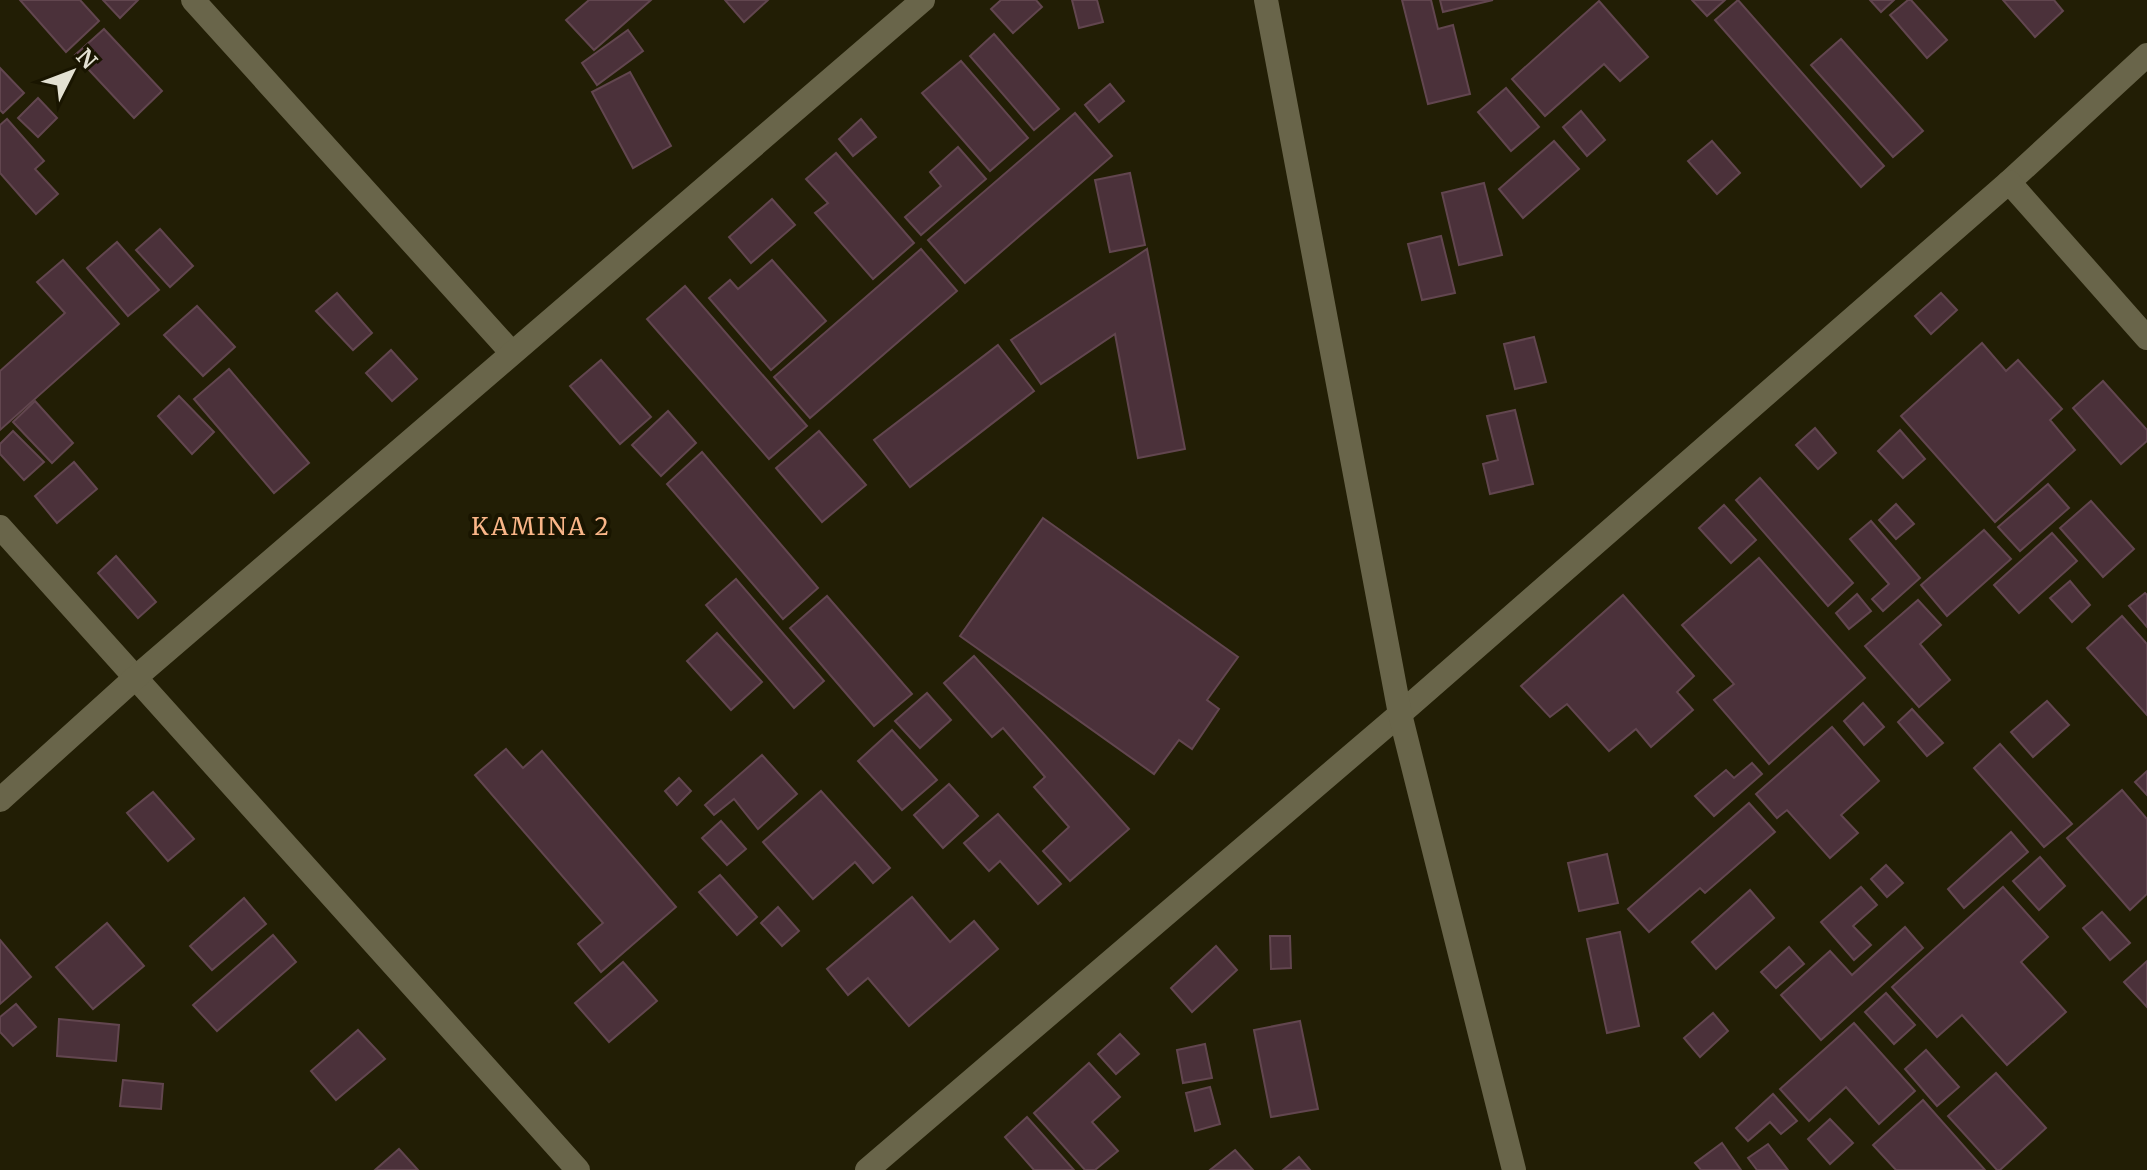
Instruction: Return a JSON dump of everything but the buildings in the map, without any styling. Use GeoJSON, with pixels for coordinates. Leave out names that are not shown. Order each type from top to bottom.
{"type":"FeatureCollection","features":[{"type":"Feature","properties":{"kind":"street"},"geometry":{"type":"LineString","coordinates":[[193,0],[512,353]]}},
{"type":"Feature","properties":{"kind":"street"},"geometry":{"type":"LineString","coordinates":[[0,800],[135,678],[923,0]]}},
{"type":"Feature","properties":{"kind":"street"},"geometry":{"type":"LineString","coordinates":[[1266,0],[1400,714],[1514,1170]]}},
{"type":"Feature","properties":{"kind":"street"},"geometry":{"type":"LineString","coordinates":[[867,1170],[1400,714],[2009,182],[2147,55]]}},
{"type":"Feature","properties":{"kind":"street"},"geometry":{"type":"LineString","coordinates":[[2009,182],[2147,338]]}},
{"type":"Feature","properties":{"kind":"street"},"geometry":{"type":"LineString","coordinates":[[0,527],[578,1170]]}},
{"type":"Feature","properties":{"kind":"district","name":"KAMINA 2"},"geometry":{"type":"Point","coordinates":[541,527]}}]}
